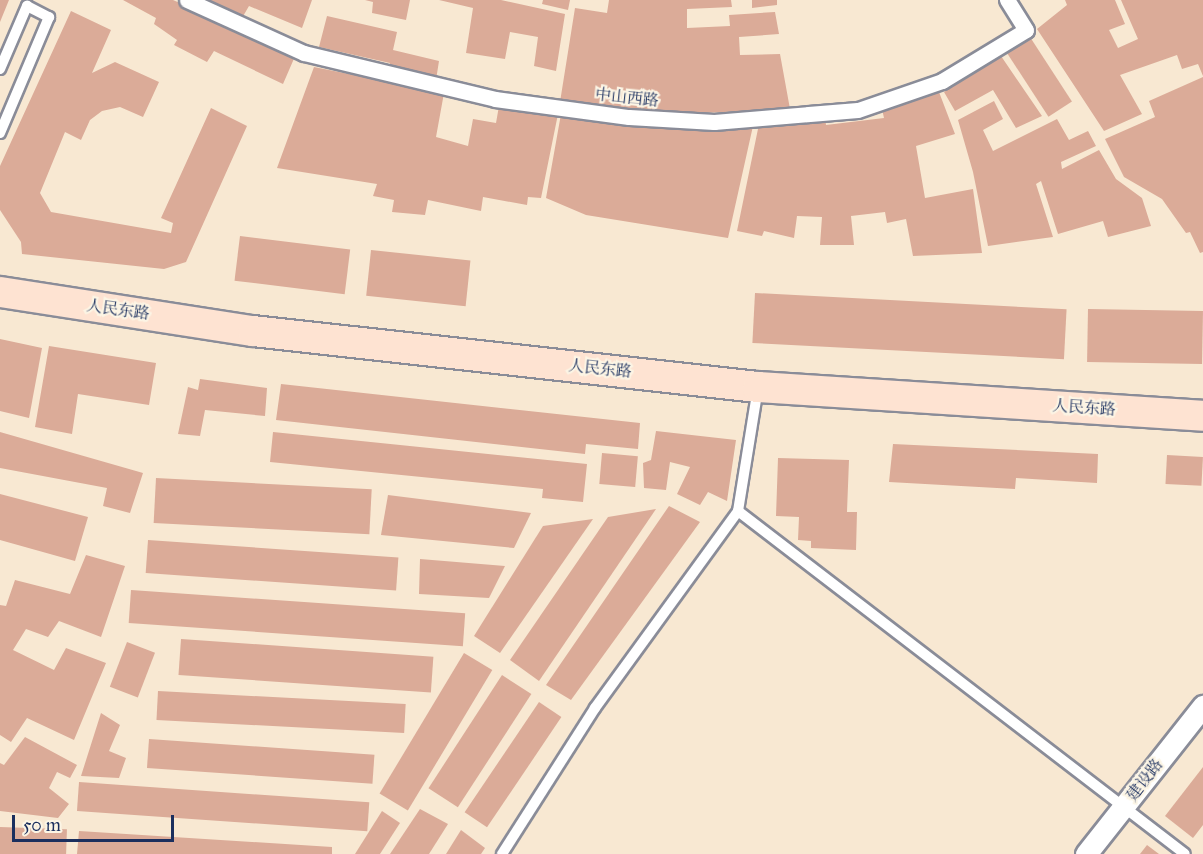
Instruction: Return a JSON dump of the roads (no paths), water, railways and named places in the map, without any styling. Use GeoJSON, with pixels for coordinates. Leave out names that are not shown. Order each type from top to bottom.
{"type":"FeatureCollection","features":[{"type":"Feature","properties":{"kind":"main road","name":"人民东路"},"geometry":{"type":"LineString","coordinates":[[0,292],[253,330],[758,387],[1203,416]]}},
{"type":"Feature","properties":{"kind":"street","name":"中山西路"},"geometry":{"type":"LineString","coordinates":[[187,0],[304,53],[495,99],[629,117],[714,122],[858,110],[942,81],[1026,30],[1007,0]]}},
{"type":"Feature","properties":{"kind":"street","name":"建设路"},"geometry":{"type":"LineString","coordinates":[[1086,854],[1203,706]]}},
{"type":"Feature","properties":{"kind":"lane"},"geometry":{"type":"LineString","coordinates":[[0,69],[27,6],[50,17],[0,133]]}},
{"type":"Feature","properties":{"kind":"lane"},"geometry":{"type":"LineString","coordinates":[[502,854],[595,708],[738,511],[758,387]]}},
{"type":"Feature","properties":{"kind":"lane"},"geometry":{"type":"LineString","coordinates":[[738,511],[1185,854]]}}]}
